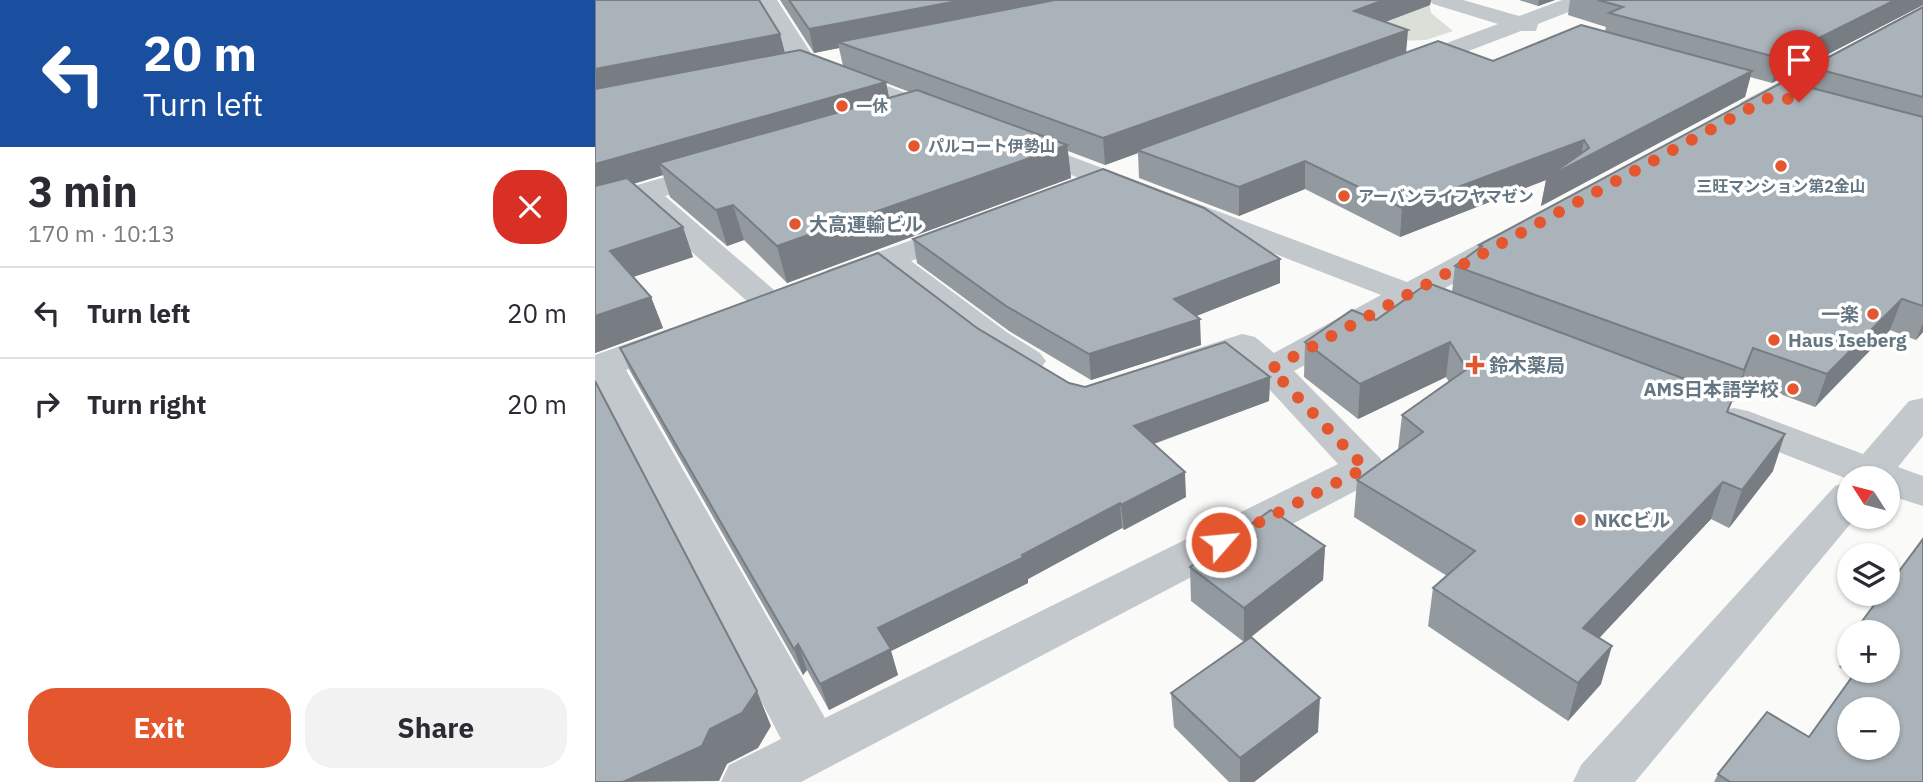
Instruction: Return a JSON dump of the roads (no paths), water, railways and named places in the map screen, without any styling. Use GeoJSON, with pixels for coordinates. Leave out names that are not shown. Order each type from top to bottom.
{"type":"FeatureCollection","features":[{"type":"Feature","properties":{"kind":"street"},"geometry":{"type":"LineString","coordinates":[[766,0],[800,57],[794,67]]}},
{"type":"Feature","properties":{"kind":"street"},"geometry":{"type":"LineString","coordinates":[[1440,0],[1559,34]]}},
{"type":"Feature","properties":{"kind":"street"},"geometry":{"type":"LineString","coordinates":[[1379,76],[1582,0]]}},
{"type":"Feature","properties":{"kind":"street"},"geometry":{"type":"LineString","coordinates":[[1727,121],[1761,91],[1923,14]]}},
{"type":"Feature","properties":{"kind":"street"},"geometry":{"type":"LineString","coordinates":[[794,67],[854,55]]}},
{"type":"Feature","properties":{"kind":"street"},"geometry":{"type":"LineString","coordinates":[[794,67],[924,109],[1429,302]]}},
{"type":"Feature","properties":{"kind":"street"},"geometry":{"type":"LineString","coordinates":[[1761,91],[1811,105]]}},
{"type":"Feature","properties":{"kind":"street"},"geometry":{"type":"LineString","coordinates":[[887,120],[924,109]]}},
{"type":"Feature","properties":{"kind":"street"},"geometry":{"type":"LineString","coordinates":[[1069,191],[1149,161]]}},
{"type":"Feature","properties":{"kind":"street"},"geometry":{"type":"LineString","coordinates":[[595,207],[746,162]]}},
{"type":"Feature","properties":{"kind":"street"},"geometry":{"type":"LineString","coordinates":[[644,193],[779,299],[991,220]]}},
{"type":"Feature","properties":{"kind":"street"},"geometry":{"type":"LineString","coordinates":[[1271,369],[1429,302],[1524,232]]}},
{"type":"Feature","properties":{"kind":"street"},"geometry":{"type":"LineString","coordinates":[[887,259],[995,341],[1053,376]]}},
{"type":"Feature","properties":{"kind":"street"},"geometry":{"type":"LineString","coordinates":[[693,331],[600,367],[814,749]]}},
{"type":"Feature","properties":{"kind":"street"},"geometry":{"type":"LineString","coordinates":[[748,782],[1365,468],[1271,369],[1242,345],[1152,375]]}},
{"type":"Feature","properties":{"kind":"street"},"geometry":{"type":"LineString","coordinates":[[1705,408],[1840,466]]}},
{"type":"Feature","properties":{"kind":"street"},"geometry":{"type":"LineString","coordinates":[[1882,466],[1923,410]]}},
{"type":"Feature","properties":{"kind":"street"},"geometry":{"type":"LineString","coordinates":[[1901,487],[1923,492]]}},
{"type":"Feature","properties":{"kind":"street"},"geometry":{"type":"LineString","coordinates":[[1601,782],[1837,519]]}},
{"type":"Feature","properties":{"kind":"place","name":"一休"},"geometry":{"type":"Point","coordinates":[842,106]}},
{"type":"Feature","properties":{"kind":"place","name":"パルコート伊勢山"},"geometry":{"type":"Point","coordinates":[914,146]}},
{"type":"Feature","properties":{"kind":"place","name":"三旺マンション第2金山"},"geometry":{"type":"Point","coordinates":[1781,166]}},
{"type":"Feature","properties":{"kind":"place","name":"アーバンライフヤマゼン"},"geometry":{"type":"Point","coordinates":[1344,196]}},
{"type":"Feature","properties":{"kind":"place","name":"大高運輸ビル"},"geometry":{"type":"Point","coordinates":[795,224]}},
{"type":"Feature","properties":{"kind":"place","name":"一楽"},"geometry":{"type":"Point","coordinates":[1873,314]}},
{"type":"Feature","properties":{"kind":"place","name":"Haus Iseberg"},"geometry":{"type":"Point","coordinates":[1774,340]}},
{"type":"Feature","properties":{"kind":"place","name":"鈴木薬局"},"geometry":{"type":"Point","coordinates":[1475,365]}},
{"type":"Feature","properties":{"kind":"place","name":"AMS日本語学校"},"geometry":{"type":"Point","coordinates":[1793,389]}},
{"type":"Feature","properties":{"kind":"place","name":"NKCビル"},"geometry":{"type":"Point","coordinates":[1580,520]}}]}
